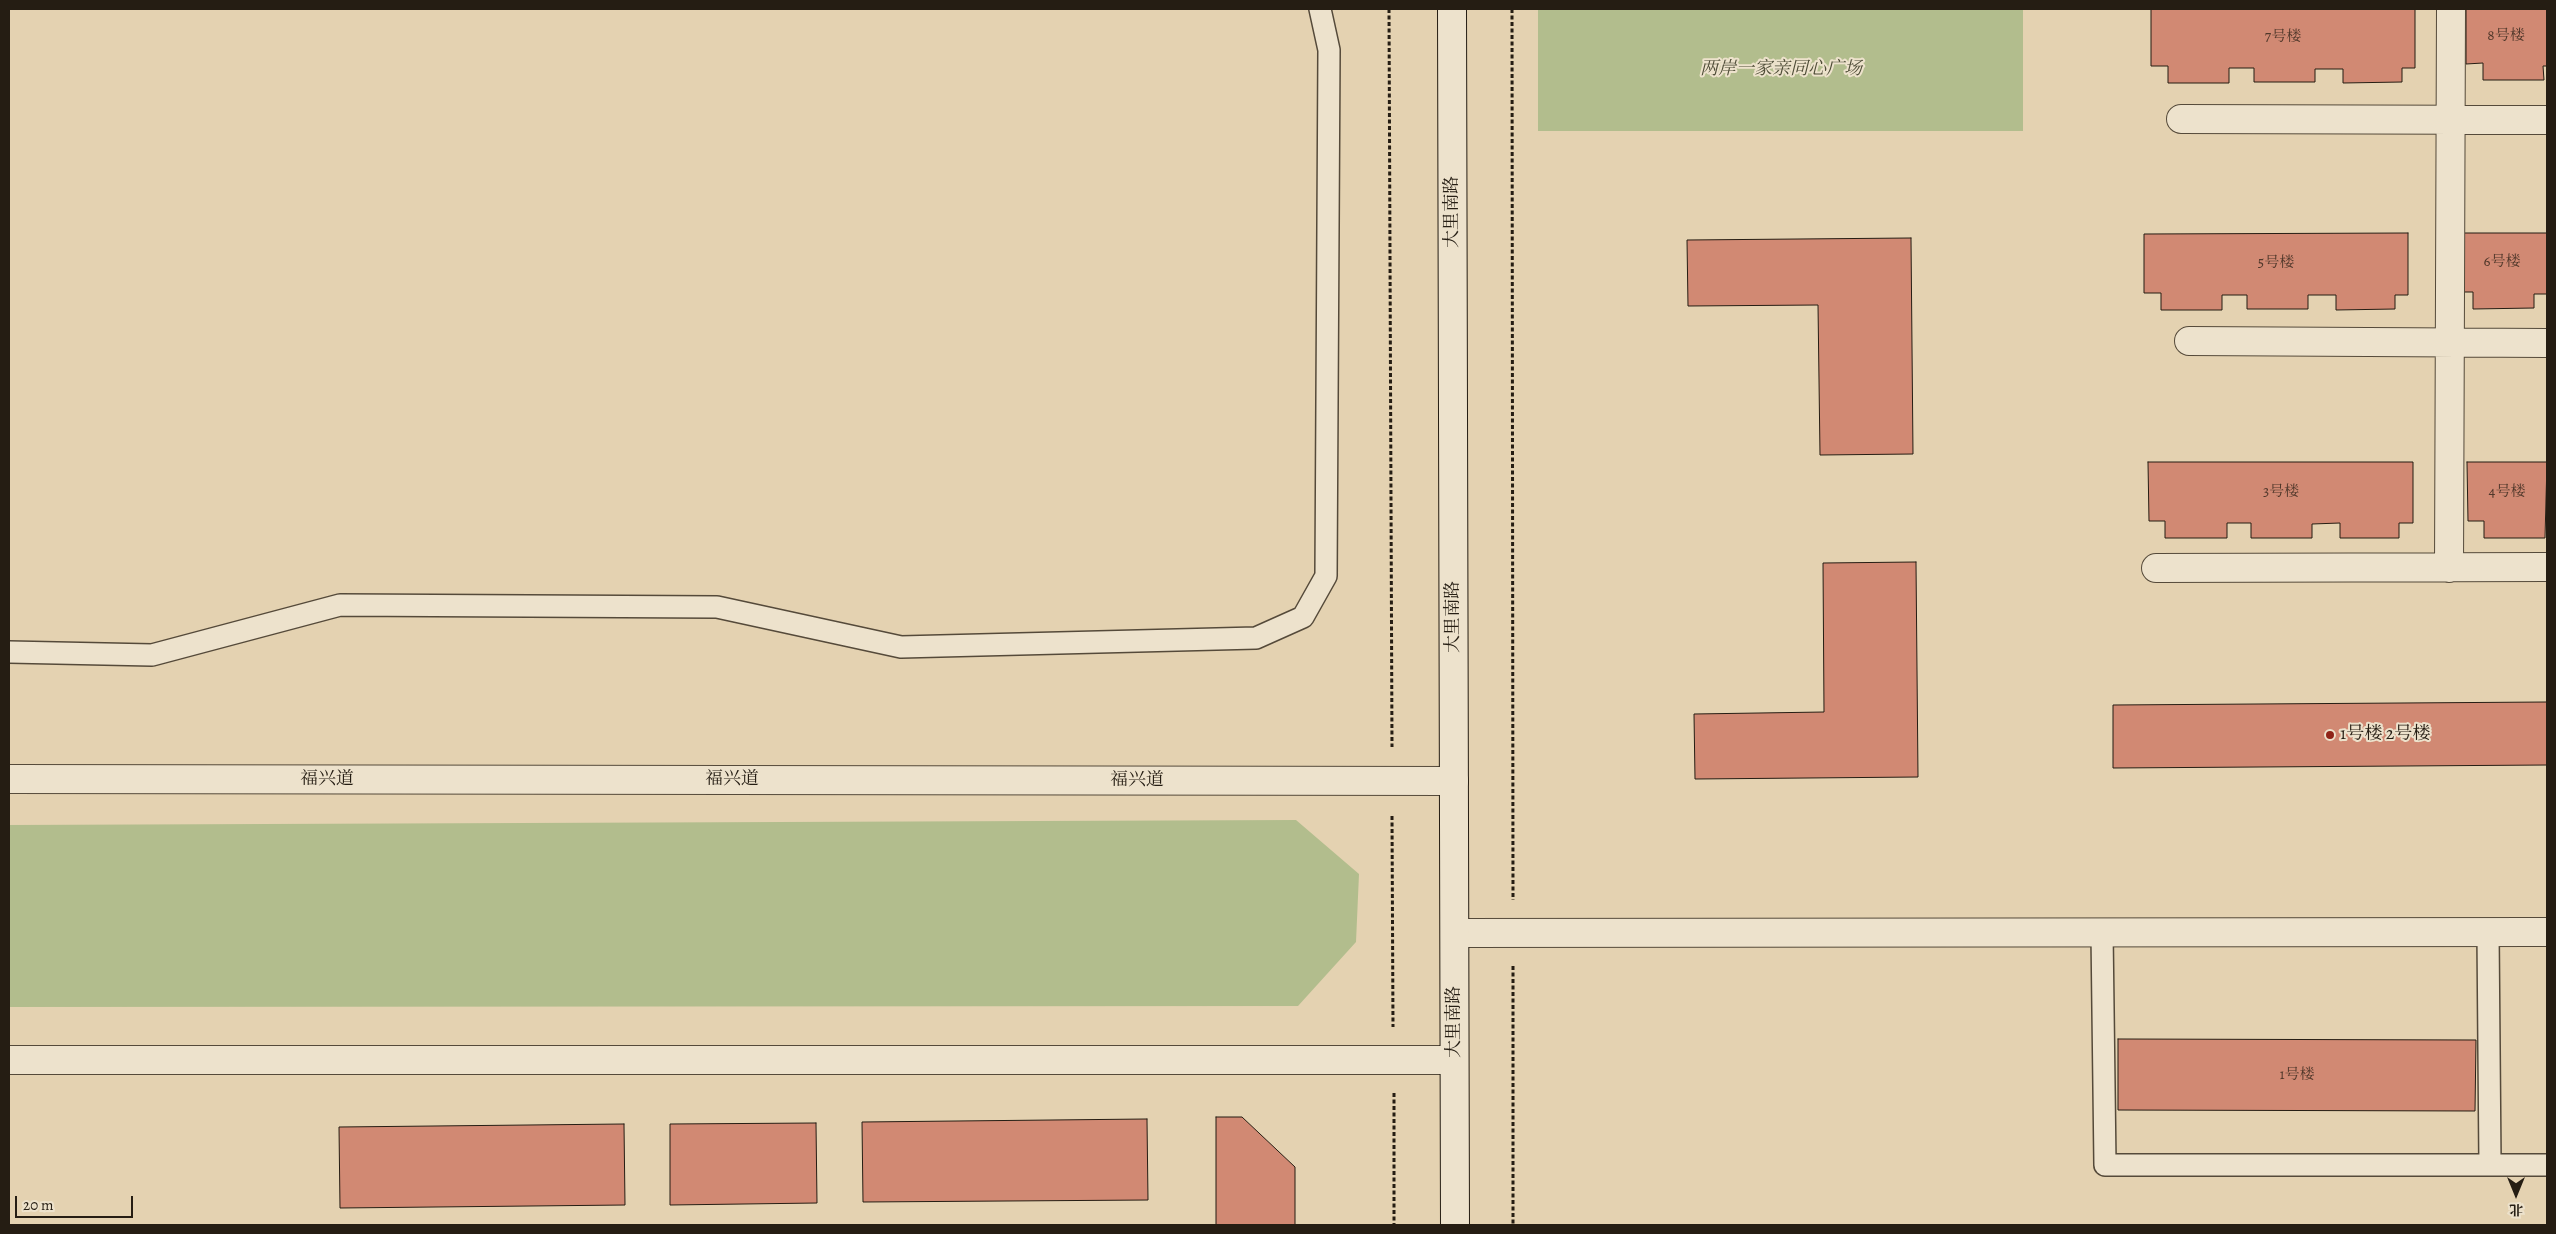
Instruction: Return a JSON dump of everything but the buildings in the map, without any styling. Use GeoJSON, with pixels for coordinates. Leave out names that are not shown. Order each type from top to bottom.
{"type":"FeatureCollection","features":[{"type":"Feature","properties":{"kind":"street","name":"大里南路"},"geometry":{"type":"LineString","coordinates":[[1452,9],[1455,1225]]}},
{"type":"Feature","properties":{"kind":"street"},"geometry":{"type":"LineString","coordinates":[[2449,568],[2451,9]]}},
{"type":"Feature","properties":{"kind":"street"},"geometry":{"type":"LineString","coordinates":[[2180,118],[2547,120]]}},
{"type":"Feature","properties":{"kind":"street"},"geometry":{"type":"LineString","coordinates":[[2189,342],[2547,343]]}},
{"type":"Feature","properties":{"kind":"street"},"geometry":{"type":"LineString","coordinates":[[2156,568],[2547,567]]}},
{"type":"Feature","properties":{"kind":"street","name":"福兴道"},"geometry":{"type":"LineString","coordinates":[[9,779],[1454,781]]}},
{"type":"Feature","properties":{"kind":"street"},"geometry":{"type":"LineString","coordinates":[[1455,933],[2547,932]]}},
{"type":"Feature","properties":{"kind":"street"},"geometry":{"type":"LineString","coordinates":[[9,1060],[1454,1060]]}},
{"type":"Feature","properties":{"kind":"lane"},"geometry":{"type":"LineString","coordinates":[[9,652],[152,655],[340,605],[717,606],[902,647],[1256,638],[1303,617],[1326,576],[1329,50],[1320,9]]}},
{"type":"Feature","properties":{"kind":"lane"},"geometry":{"type":"LineString","coordinates":[[2102,932],[2105,1165],[2547,1165]]}},
{"type":"Feature","properties":{"kind":"lane"},"geometry":{"type":"LineString","coordinates":[[2488,932],[2490,1165]]}},
{"type":"Feature","properties":{"kind":"path"},"geometry":{"type":"LineString","coordinates":[[1389,9],[1394,1225]]}},
{"type":"Feature","properties":{"kind":"path"},"geometry":{"type":"LineString","coordinates":[[1512,9],[1513,1225]]}},
{"type":"Feature","properties":{"kind":"green space","name":"两岸一家亲同心广场"},"geometry":{"type":"Polygon","coordinates":[[[1538,9],[2023,9],[2023,131],[1538,131],[1538,9]]]}},
{"type":"Feature","properties":{"kind":"green space"},"geometry":{"type":"Polygon","coordinates":[[[1296,820],[1359,874],[1356,942],[1298,1006],[9,1007],[9,825],[1296,820]]]}},
{"type":"Feature","properties":{"kind":"place","name":"1号楼 2号楼"},"geometry":{"type":"Point","coordinates":[2330,735]}}]}
